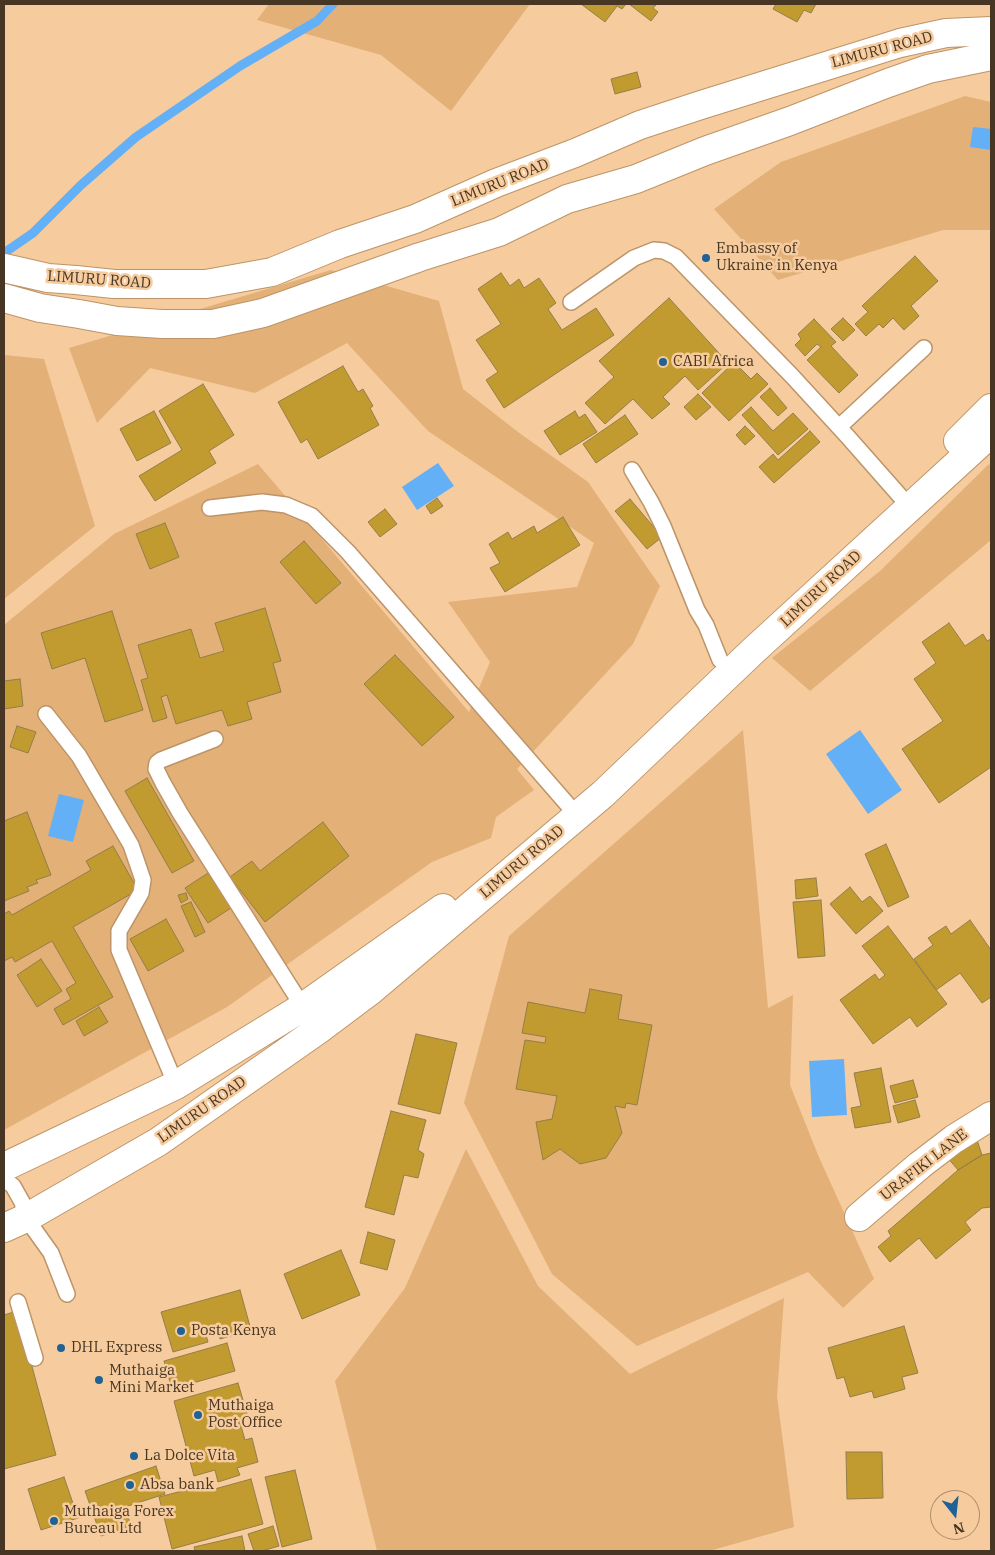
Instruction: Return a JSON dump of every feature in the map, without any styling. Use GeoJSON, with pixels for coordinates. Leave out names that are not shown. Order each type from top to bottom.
{"type":"FeatureCollection","features":[{"type":"Feature","properties":{"kind":"main road","name":"LIMURU ROAD"},"geometry":{"type":"LineString","coordinates":[[4,268],[48,278],[114,284],[206,284],[272,272],[340,244],[415,219],[496,183],[575,153],[640,125],[900,43],[946,33],[991,31]]}},
{"type":"Feature","properties":{"kind":"main road"},"geometry":{"type":"LineString","coordinates":[[4,298],[40,308],[117,321],[162,324],[213,324],[263,313],[411,260],[499,232],[567,199],[636,179],[705,151],[888,83],[928,69],[991,56]]}},
{"type":"Feature","properties":{"kind":"main road","name":"LIMURU ROAD"},"geometry":{"type":"LineString","coordinates":[[4,1167],[176,1085],[303,1007],[457,898],[601,777],[720,660],[900,496],[991,408]]}},
{"type":"Feature","properties":{"kind":"main road","name":"LIMURU ROAD"},"geometry":{"type":"LineString","coordinates":[[15,1223],[158,1142],[318,1030],[370,991],[603,794],[753,651],[991,433]]}},
{"type":"Feature","properties":{"kind":"main road","name":"URAFIKI LANE"},"geometry":{"type":"LineString","coordinates":[[859,1217],[927,1159],[954,1139],[991,1116]]}},
{"type":"Feature","properties":{"kind":"lane"},"geometry":{"type":"LineString","coordinates":[[571,302],[634,258],[654,250],[664,251],[676,256],[792,376],[900,496]]}},
{"type":"Feature","properties":{"kind":"lane"},"geometry":{"type":"LineString","coordinates":[[839,427],[924,348]]}},
{"type":"Feature","properties":{"kind":"lane"},"geometry":{"type":"LineString","coordinates":[[632,470],[663,526],[697,610],[706,625],[720,660]]}},
{"type":"Feature","properties":{"kind":"lane"},"geometry":{"type":"LineString","coordinates":[[210,508],[262,502],[286,505],[312,516],[348,552],[568,805]]}},
{"type":"Feature","properties":{"kind":"lane"},"geometry":{"type":"LineString","coordinates":[[46,714],[79,756],[131,845],[143,880],[141,893],[119,931],[119,950],[176,1085]]}},
{"type":"Feature","properties":{"kind":"lane"},"geometry":{"type":"LineString","coordinates":[[215,739],[161,760],[157,763],[156,769],[162,783],[202,848],[303,1007]]}},
{"type":"Feature","properties":{"kind":"lane"},"geometry":{"type":"LineString","coordinates":[[4,1179],[13,1186],[22,1202],[15,1223],[51,1253],[67,1294]]}},
{"type":"Feature","properties":{"kind":"lane"},"geometry":{"type":"LineString","coordinates":[[18,1302],[35,1358]]}},
{"type":"Feature","properties":{"kind":"shaded area"},"geometry":{"type":"Polygon","coordinates":[[[269,4],[530,4],[451,111],[381,55],[257,20],[269,4]]]}},
{"type":"Feature","properties":{"kind":"shaded area"},"geometry":{"type":"Polygon","coordinates":[[[965,96],[991,102],[991,230],[943,230],[778,280],[714,209],[781,162],[965,96]]]}},
{"type":"Feature","properties":{"kind":"shaded area"},"geometry":{"type":"Polygon","coordinates":[[[331,270],[439,301],[463,389],[518,432],[588,482],[660,586],[633,644],[517,769],[534,790],[496,817],[491,838],[432,862],[227,1007],[4,1130],[4,625],[114,534],[258,464],[469,712],[490,662],[448,602],[577,587],[594,543],[428,431],[347,343],[255,393],[150,368],[97,423],[69,348],[331,270]]]}},
{"type":"Feature","properties":{"kind":"shaded area"},"geometry":{"type":"Polygon","coordinates":[[[4,355],[44,359],[95,526],[4,599],[4,355]]]}},
{"type":"Feature","properties":{"kind":"shaded area"},"geometry":{"type":"Polygon","coordinates":[[[989,464],[991,467],[991,540],[810,691],[772,658],[880,571],[989,464]]]}},
{"type":"Feature","properties":{"kind":"shaded area"},"geometry":{"type":"Polygon","coordinates":[[[743,730],[768,1008],[793,995],[790,1085],[818,1155],[874,1279],[843,1308],[808,1272],[637,1346],[552,1274],[464,1103],[509,936],[743,730]]]}},
{"type":"Feature","properties":{"kind":"shaded area"},"geometry":{"type":"Polygon","coordinates":[[[466,1149],[538,1286],[630,1374],[784,1298],[777,1396],[794,1527],[709,1551],[377,1551],[335,1381],[405,1288],[466,1149]]]}},
{"type":"Feature","properties":{"kind":"water"},"geometry":{"type":"Polygon","coordinates":[[[973,127],[991,129],[991,150],[970,147],[973,127]]]}},
{"type":"Feature","properties":{"kind":"water"},"geometry":{"type":"Polygon","coordinates":[[[438,463],[454,486],[417,510],[402,487],[438,463]]]}},
{"type":"Feature","properties":{"kind":"water"},"geometry":{"type":"Polygon","coordinates":[[[860,730],[902,790],[868,814],[826,754],[860,730]]]}},
{"type":"Feature","properties":{"kind":"water"},"geometry":{"type":"Polygon","coordinates":[[[59,794],[84,800],[73,842],[48,836],[59,794]]]}},
{"type":"Feature","properties":{"kind":"water"},"geometry":{"type":"Polygon","coordinates":[[[844,1059],[847,1115],[812,1117],[809,1061],[844,1059]]]}},
{"type":"Feature","properties":{"kind":"building"},"geometry":{"type":"Polygon","coordinates":[[[581,4],[626,4],[622,9],[617,6],[605,22],[581,4]]]}},
{"type":"Feature","properties":{"kind":"building"},"geometry":{"type":"Polygon","coordinates":[[[629,4],[657,4],[653,8],[658,12],[651,21],[629,4]]]}},
{"type":"Feature","properties":{"kind":"building"},"geometry":{"type":"Polygon","coordinates":[[[776,4],[816,4],[811,13],[804,10],[797,22],[773,9],[776,4]]]}},
{"type":"Feature","properties":{"kind":"building"},"geometry":{"type":"Polygon","coordinates":[[[637,72],[641,87],[615,94],[611,79],[637,72]]]}},
{"type":"Feature","properties":{"kind":"building"},"geometry":{"type":"Polygon","coordinates":[[[915,256],[938,281],[911,306],[919,316],[904,330],[893,318],[883,328],[879,324],[866,336],[855,324],[868,312],[862,306],[915,256]]]}},
{"type":"Feature","properties":{"kind":"building"},"geometry":{"type":"Polygon","coordinates":[[[501,273],[510,286],[519,279],[524,288],[539,278],[556,303],[548,309],[562,330],[596,308],[614,335],[504,408],[486,380],[498,372],[476,340],[501,324],[478,289],[501,273]]]}},
{"type":"Feature","properties":{"kind":"building","name":"CABI Africa"},"geometry":{"type":"Polygon","coordinates":[[[669,298],[728,363],[698,390],[685,376],[663,397],[670,404],[652,419],[633,399],[605,424],[585,403],[614,377],[599,361],[669,298]]]}},
{"type":"Feature","properties":{"kind":"building"},"geometry":{"type":"Polygon","coordinates":[[[843,318],[855,330],[843,341],[831,329],[843,318]]]}},
{"type":"Feature","properties":{"kind":"building"},"geometry":{"type":"Polygon","coordinates":[[[814,319],[836,342],[831,346],[858,375],[839,393],[807,360],[821,347],[817,344],[805,356],[795,345],[801,339],[798,334],[814,319]]]}},
{"type":"Feature","properties":{"kind":"building"},"geometry":{"type":"Polygon","coordinates":[[[734,362],[751,379],[757,373],[768,384],[729,421],[702,393],[734,362]]]}},
{"type":"Feature","properties":{"kind":"building"},"geometry":{"type":"Polygon","coordinates":[[[343,366],[358,392],[363,389],[373,406],[370,408],[379,425],[318,459],[307,439],[301,443],[278,402],[343,366]]]}},
{"type":"Feature","properties":{"kind":"building"},"geometry":{"type":"Polygon","coordinates":[[[203,384],[234,435],[209,451],[216,463],[155,501],[139,476],[182,450],[159,411],[203,384]]]}},
{"type":"Feature","properties":{"kind":"building"},"geometry":{"type":"Polygon","coordinates":[[[770,388],[787,408],[778,416],[760,397],[770,388]]]}},
{"type":"Feature","properties":{"kind":"building"},"geometry":{"type":"Polygon","coordinates":[[[698,394],[711,407],[696,420],[684,407],[698,394]]]}},
{"type":"Feature","properties":{"kind":"building"},"geometry":{"type":"Polygon","coordinates":[[[751,407],[773,431],[793,413],[808,429],[778,455],[742,415],[751,407]]]}},
{"type":"Feature","properties":{"kind":"building"},"geometry":{"type":"Polygon","coordinates":[[[154,411],[171,443],[137,461],[120,429],[154,411]]]}},
{"type":"Feature","properties":{"kind":"building"},"geometry":{"type":"Polygon","coordinates":[[[575,411],[579,418],[585,414],[597,432],[560,455],[544,431],[575,411]]]}},
{"type":"Feature","properties":{"kind":"building"},"geometry":{"type":"Polygon","coordinates":[[[625,415],[638,434],[596,463],[583,444],[625,415]]]}},
{"type":"Feature","properties":{"kind":"building"},"geometry":{"type":"Polygon","coordinates":[[[745,426],[755,436],[745,445],[736,435],[745,426]]]}},
{"type":"Feature","properties":{"kind":"building"},"geometry":{"type":"Polygon","coordinates":[[[810,431],[820,442],[774,483],[759,467],[773,454],[778,460],[810,431]]]}},
{"type":"Feature","properties":{"kind":"building"},"geometry":{"type":"Polygon","coordinates":[[[437,498],[443,506],[431,514],[426,506],[437,498]]]}},
{"type":"Feature","properties":{"kind":"building"},"geometry":{"type":"Polygon","coordinates":[[[630,499],[662,537],[647,549],[615,511],[630,499]]]}},
{"type":"Feature","properties":{"kind":"building"},"geometry":{"type":"Polygon","coordinates":[[[385,509],[397,524],[380,537],[368,522],[385,509]]]}},
{"type":"Feature","properties":{"kind":"building"},"geometry":{"type":"Polygon","coordinates":[[[563,517],[580,545],[505,592],[490,568],[500,563],[489,544],[508,532],[512,539],[534,526],[537,533],[563,517]]]}},
{"type":"Feature","properties":{"kind":"building"},"geometry":{"type":"Polygon","coordinates":[[[165,523],[179,557],[150,569],[136,534],[165,523]]]}},
{"type":"Feature","properties":{"kind":"building"},"geometry":{"type":"Polygon","coordinates":[[[304,541],[341,583],[316,604],[280,562],[304,541]]]}},
{"type":"Feature","properties":{"kind":"building"},"geometry":{"type":"Polygon","coordinates":[[[265,608],[281,661],[273,663],[281,692],[247,702],[252,719],[228,726],[222,710],[176,724],[167,695],[161,697],[167,718],[153,722],[141,680],[148,678],[138,645],[191,629],[200,658],[224,651],[215,623],[265,608]]]}},
{"type":"Feature","properties":{"kind":"building"},"geometry":{"type":"Polygon","coordinates":[[[112,611],[143,710],[105,722],[85,658],[52,669],[41,633],[112,611]]]}},
{"type":"Feature","properties":{"kind":"building"},"geometry":{"type":"Polygon","coordinates":[[[949,623],[965,646],[983,634],[987,641],[991,639],[991,767],[939,803],[902,749],[943,721],[914,679],[936,663],[922,642],[949,623]]]}},
{"type":"Feature","properties":{"kind":"building"},"geometry":{"type":"Polygon","coordinates":[[[395,655],[454,717],[422,746],[364,684],[395,655]]]}},
{"type":"Feature","properties":{"kind":"building"},"geometry":{"type":"Polygon","coordinates":[[[20,679],[23,706],[4,709],[4,681],[20,679]]]}},
{"type":"Feature","properties":{"kind":"building"},"geometry":{"type":"Polygon","coordinates":[[[17,726],[36,732],[28,753],[10,747],[17,726]]]}},
{"type":"Feature","properties":{"kind":"building"},"geometry":{"type":"Polygon","coordinates":[[[147,778],[194,861],[172,873],[125,791],[147,778]]]}},
{"type":"Feature","properties":{"kind":"building"},"geometry":{"type":"Polygon","coordinates":[[[27,812],[51,875],[36,880],[38,883],[27,887],[29,891],[4,901],[4,821],[27,812]]]}},
{"type":"Feature","properties":{"kind":"building"},"geometry":{"type":"Polygon","coordinates":[[[323,822],[349,856],[265,922],[230,877],[252,861],[260,871],[323,822]]]}},
{"type":"Feature","properties":{"kind":"building"},"geometry":{"type":"Polygon","coordinates":[[[886,844],[909,897],[888,907],[865,854],[886,844]]]}},
{"type":"Feature","properties":{"kind":"building"},"geometry":{"type":"Polygon","coordinates":[[[113,846],[138,890],[73,927],[113,997],[63,1025],[54,1009],[71,999],[66,989],[76,983],[52,941],[15,962],[12,957],[4,961],[4,914],[9,911],[12,915],[91,870],[86,861],[113,846]]]}},
{"type":"Feature","properties":{"kind":"building"},"geometry":{"type":"Polygon","coordinates":[[[208,873],[231,908],[208,923],[185,888],[208,873]]]}},
{"type":"Feature","properties":{"kind":"building"},"geometry":{"type":"Polygon","coordinates":[[[816,878],[818,896],[796,899],[795,880],[816,878]]]}},
{"type":"Feature","properties":{"kind":"building"},"geometry":{"type":"Polygon","coordinates":[[[850,887],[862,902],[870,896],[883,911],[856,934],[830,904],[850,887]]]}},
{"type":"Feature","properties":{"kind":"building"},"geometry":{"type":"Polygon","coordinates":[[[186,893],[188,899],[181,903],[178,895],[186,893]]]}},
{"type":"Feature","properties":{"kind":"building"},"geometry":{"type":"Polygon","coordinates":[[[821,900],[825,956],[798,958],[793,902],[821,900]]]}},
{"type":"Feature","properties":{"kind":"building"},"geometry":{"type":"Polygon","coordinates":[[[191,902],[205,932],[195,937],[181,906],[191,902]]]}},
{"type":"Feature","properties":{"kind":"building"},"geometry":{"type":"Polygon","coordinates":[[[166,919],[184,951],[148,971],[130,939],[166,919]]]}},
{"type":"Feature","properties":{"kind":"building"},"geometry":{"type":"Polygon","coordinates":[[[970,920],[991,950],[991,997],[982,1003],[960,973],[936,990],[914,959],[933,945],[928,938],[946,926],[951,934],[970,920]]]}},
{"type":"Feature","properties":{"kind":"building"},"geometry":{"type":"Polygon","coordinates":[[[888,926],[947,1004],[917,1027],[910,1017],[873,1044],[840,1000],[875,974],[879,980],[885,975],[862,946],[888,926]]]}},
{"type":"Feature","properties":{"kind":"building"},"geometry":{"type":"Polygon","coordinates":[[[41,959],[62,991],[37,1007],[17,975],[41,959]]]}},
{"type":"Feature","properties":{"kind":"building"},"geometry":{"type":"Polygon","coordinates":[[[590,989],[622,995],[618,1019],[652,1025],[637,1105],[626,1103],[625,1108],[615,1106],[622,1133],[606,1158],[580,1164],[560,1149],[543,1160],[536,1122],[552,1119],[557,1096],[516,1089],[525,1040],[545,1043],[546,1037],[522,1033],[528,1002],[585,1013],[590,989]]]}},
{"type":"Feature","properties":{"kind":"building"},"geometry":{"type":"Polygon","coordinates":[[[99,1007],[108,1022],[84,1036],[76,1021],[99,1007]]]}},
{"type":"Feature","properties":{"kind":"building"},"geometry":{"type":"Polygon","coordinates":[[[416,1034],[457,1043],[440,1114],[398,1104],[416,1034]]]}},
{"type":"Feature","properties":{"kind":"building"},"geometry":{"type":"Polygon","coordinates":[[[881,1068],[891,1122],[855,1128],[851,1108],[861,1106],[854,1073],[881,1068]]]}},
{"type":"Feature","properties":{"kind":"building"},"geometry":{"type":"Polygon","coordinates":[[[913,1080],[918,1097],[895,1103],[890,1086],[913,1080]]]}},
{"type":"Feature","properties":{"kind":"building"},"geometry":{"type":"Polygon","coordinates":[[[915,1100],[920,1117],[898,1123],[893,1106],[915,1100]]]}},
{"type":"Feature","properties":{"kind":"building"},"geometry":{"type":"Polygon","coordinates":[[[391,1111],[426,1120],[418,1150],[424,1154],[418,1178],[404,1175],[394,1215],[365,1207],[391,1111]]]}},
{"type":"Feature","properties":{"kind":"building"},"geometry":{"type":"Polygon","coordinates":[[[974,1131],[982,1155],[958,1170],[937,1145],[974,1131]]]}},
{"type":"Feature","properties":{"kind":"building"},"geometry":{"type":"Polygon","coordinates":[[[991,1153],[991,1207],[982,1208],[965,1222],[971,1230],[936,1259],[919,1238],[890,1262],[878,1247],[891,1236],[888,1231],[958,1170],[982,1155],[991,1153]]]}},
{"type":"Feature","properties":{"kind":"building"},"geometry":{"type":"Polygon","coordinates":[[[368,1232],[395,1240],[387,1270],[360,1263],[368,1232]]]}},
{"type":"Feature","properties":{"kind":"building"},"geometry":{"type":"Polygon","coordinates":[[[341,1250],[360,1295],[302,1319],[284,1274],[341,1250]]]}},
{"type":"Feature","properties":{"kind":"building"},"geometry":{"type":"Polygon","coordinates":[[[240,1290],[251,1330],[220,1339],[218,1332],[206,1335],[208,1342],[173,1352],[161,1312],[240,1290]]]}},
{"type":"Feature","properties":{"kind":"building"},"geometry":{"type":"Polygon","coordinates":[[[17,1311],[56,1455],[4,1469],[4,1315],[17,1311]]]}},
{"type":"Feature","properties":{"kind":"building"},"geometry":{"type":"Polygon","coordinates":[[[904,1326],[918,1373],[902,1377],[905,1389],[874,1398],[872,1391],[850,1397],[844,1377],[837,1379],[828,1348],[904,1326]]]}},
{"type":"Feature","properties":{"kind":"building"},"geometry":{"type":"Polygon","coordinates":[[[227,1343],[235,1371],[172,1389],[164,1361],[227,1343]]]}},
{"type":"Feature","properties":{"kind":"building"},"geometry":{"type":"Polygon","coordinates":[[[238,1383],[248,1417],[239,1419],[245,1440],[252,1438],[258,1462],[237,1468],[240,1475],[218,1482],[215,1470],[194,1476],[174,1401],[238,1383]]]}},
{"type":"Feature","properties":{"kind":"building"},"geometry":{"type":"Polygon","coordinates":[[[846,1452],[882,1452],[883,1498],[847,1499],[846,1452]]]}},
{"type":"Feature","properties":{"kind":"building"},"geometry":{"type":"Polygon","coordinates":[[[156,1466],[165,1494],[125,1507],[131,1526],[101,1536],[85,1491],[156,1466]]]}},
{"type":"Feature","properties":{"kind":"building"},"geometry":{"type":"Polygon","coordinates":[[[295,1470],[312,1539],[282,1547],[265,1477],[295,1470]]]}},
{"type":"Feature","properties":{"kind":"building"},"geometry":{"type":"Polygon","coordinates":[[[64,1477],[78,1518],[41,1530],[28,1489],[64,1477]]]}},
{"type":"Feature","properties":{"kind":"building"},"geometry":{"type":"Polygon","coordinates":[[[251,1479],[263,1524],[172,1549],[159,1497],[209,1484],[211,1490],[251,1479]]]}},
{"type":"Feature","properties":{"kind":"building"},"geometry":{"type":"Polygon","coordinates":[[[273,1526],[279,1546],[262,1551],[254,1551],[248,1534],[273,1526]]]}},
{"type":"Feature","properties":{"kind":"building"},"geometry":{"type":"Polygon","coordinates":[[[242,1536],[245,1551],[195,1551],[194,1547],[242,1536]]]}},
{"type":"Feature","properties":{"kind":"waterway"},"geometry":{"type":"LineString","coordinates":[[4,253],[33,233],[81,185],[136,137],[240,66],[317,21],[333,4]]}},
{"type":"Feature","properties":{"kind":"place","name":"Embassy of Ukraine in Kenya"},"geometry":{"type":"Point","coordinates":[706,258]}},
{"type":"Feature","properties":{"kind":"place","name":"CABI Africa"},"geometry":{"type":"Point","coordinates":[663,362]}},
{"type":"Feature","properties":{"kind":"place","name":"Posta Kenya"},"geometry":{"type":"Point","coordinates":[181,1331]}},
{"type":"Feature","properties":{"kind":"place","name":"DHL Express"},"geometry":{"type":"Point","coordinates":[61,1348]}},
{"type":"Feature","properties":{"kind":"place","name":"Muthaiga Mini Market"},"geometry":{"type":"Point","coordinates":[99,1380]}},
{"type":"Feature","properties":{"kind":"place","name":"Muthaiga Post Office"},"geometry":{"type":"Point","coordinates":[198,1415]}},
{"type":"Feature","properties":{"kind":"place","name":"La Dolce Vita"},"geometry":{"type":"Point","coordinates":[134,1456]}},
{"type":"Feature","properties":{"kind":"place","name":"Absa bank"},"geometry":{"type":"Point","coordinates":[130,1485]}},
{"type":"Feature","properties":{"kind":"place","name":"Muthaiga Forex Bureau Ltd"},"geometry":{"type":"Point","coordinates":[54,1521]}}]}
